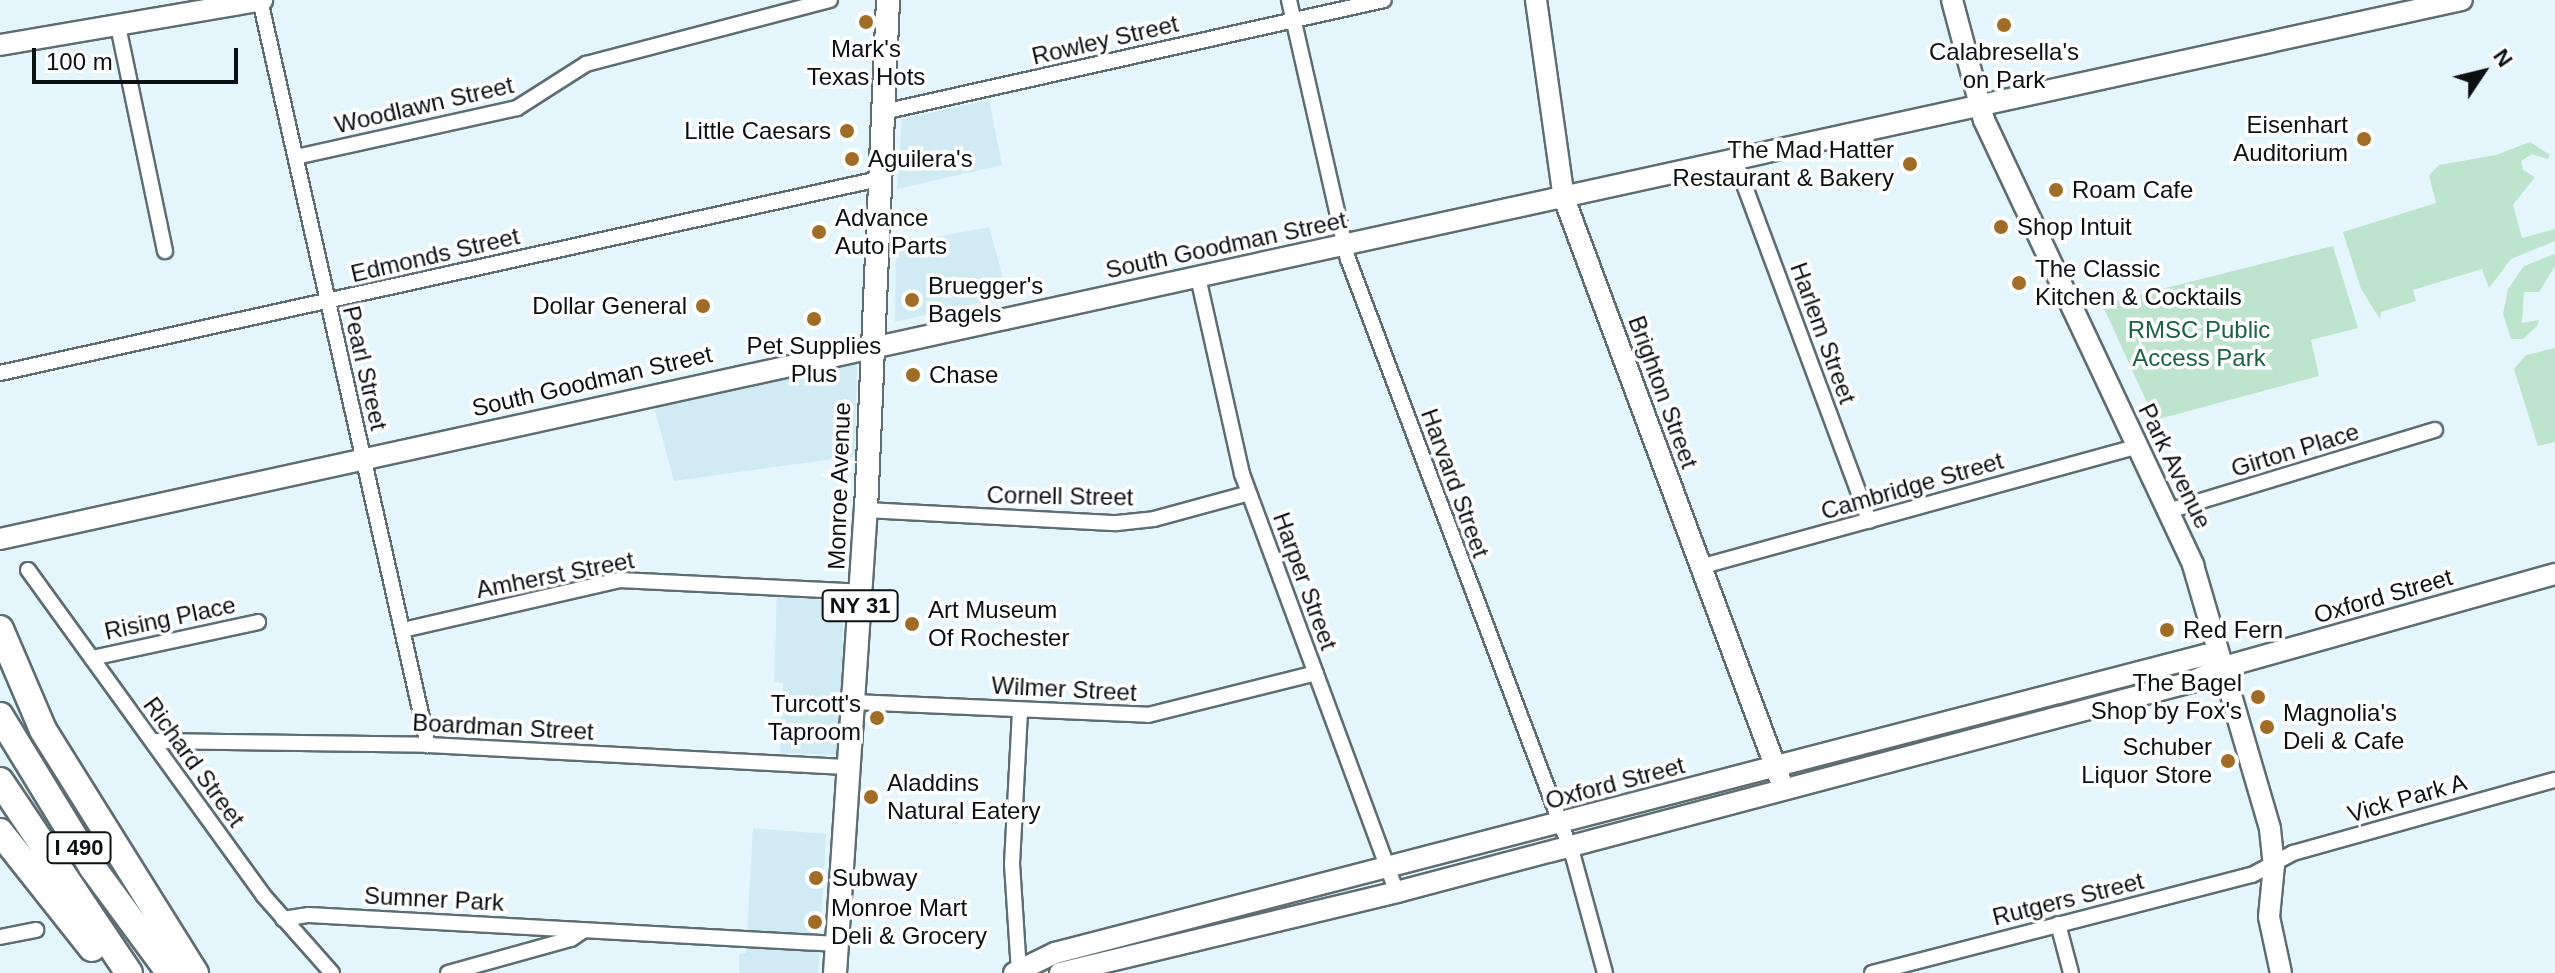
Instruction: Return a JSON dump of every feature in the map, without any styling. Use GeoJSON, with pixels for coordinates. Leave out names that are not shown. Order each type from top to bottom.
{"type":"FeatureCollection","features":[{"type":"Feature","properties":{"kind":"highway"},"geometry":{"type":"LineString","coordinates":[[0,629],[43,730],[195,973]]}},
{"type":"Feature","properties":{"kind":"highway","name":"I 490"},"geometry":{"type":"LineString","coordinates":[[0,716],[92,867],[170,973]]}},
{"type":"Feature","properties":{"kind":"highway","name":"I 490"},"geometry":{"type":"LineString","coordinates":[[0,781],[129,973]]}},
{"type":"Feature","properties":{"kind":"highway"},"geometry":{"type":"LineString","coordinates":[[0,832],[115,973]]}},
{"type":"Feature","properties":{"kind":"main road","name":"Monroe Avenue"},"geometry":{"type":"LineString","coordinates":[[835,973],[866,510],[888,0]]}},
{"type":"Feature","properties":{"kind":"street","name":"Pearl Street"},"geometry":{"type":"LineString","coordinates":[[261,0],[428,745]]}},
{"type":"Feature","properties":{"kind":"street"},"geometry":{"type":"LineString","coordinates":[[0,45],[261,0]]}},
{"type":"Feature","properties":{"kind":"street","name":"Woodlawn Street"},"geometry":{"type":"LineString","coordinates":[[296,157],[517,108],[586,64],[830,0]]}},
{"type":"Feature","properties":{"kind":"street","name":"Harvard Street"},"geometry":{"type":"LineString","coordinates":[[1289,0],[1345,247],[1569,847],[1605,973]]}},
{"type":"Feature","properties":{"kind":"street","name":"Rowley Street"},"geometry":{"type":"LineString","coordinates":[[883,112],[1384,0]]}},
{"type":"Feature","properties":{"kind":"street","name":"Brighton Street"},"geometry":{"type":"LineString","coordinates":[[1536,0],[1564,198],[1783,791]]}},
{"type":"Feature","properties":{"kind":"street","name":"Park Avenue"},"geometry":{"type":"LineString","coordinates":[[1952,0],[1978,107],[2193,565],[2269,823],[2274,865],[2269,917],[2281,973]]}},
{"type":"Feature","properties":{"kind":"street","name":"South Goodman Street"},"geometry":{"type":"LineString","coordinates":[[0,539],[871,344],[1345,247],[2462,0]]}},
{"type":"Feature","properties":{"kind":"street"},"geometry":{"type":"LineString","coordinates":[[118,26],[165,251]]}},
{"type":"Feature","properties":{"kind":"street","name":"Harlem Street"},"geometry":{"type":"LineString","coordinates":[[1735,160],[1869,521]]}},
{"type":"Feature","properties":{"kind":"street","name":"Edmonds Street"},"geometry":{"type":"LineString","coordinates":[[0,373],[879,179]]}},
{"type":"Feature","properties":{"kind":"street","name":"Harper Street"},"geometry":{"type":"LineString","coordinates":[[1198,277],[1249,493],[1397,892]]}},
{"type":"Feature","properties":{"kind":"street","name":"Girton Place"},"geometry":{"type":"LineString","coordinates":[[2168,511],[2435,430]]}},
{"type":"Feature","properties":{"kind":"street","name":"Cambridge Street"},"geometry":{"type":"LineString","coordinates":[[1700,567],[2136,447]]}},
{"type":"Feature","properties":{"kind":"street","name":"Cornell Street"},"geometry":{"type":"LineString","coordinates":[[866,510],[1117,523],[1154,519],[1249,493]]}},
{"type":"Feature","properties":{"kind":"street","name":"Richard Street"},"geometry":{"type":"LineString","coordinates":[[28,570],[283,919],[332,973]]}},
{"type":"Feature","properties":{"kind":"street","name":"Oxford Street"},"geometry":{"type":"LineString","coordinates":[[1060,973],[1397,892],[1783,791],[2211,676],[2224,667],[2555,574]]}},
{"type":"Feature","properties":{"kind":"street","name":"Amherst Street"},"geometry":{"type":"LineString","coordinates":[[403,630],[619,580],[861,592]]}},
{"type":"Feature","properties":{"kind":"street","name":"Rising Place"},"geometry":{"type":"LineString","coordinates":[[92,658],[258,622]]}},
{"type":"Feature","properties":{"kind":"street","name":"Oxford Street"},"geometry":{"type":"LineString","coordinates":[[1016,972],[1055,953],[2205,655],[2224,667]]}},
{"type":"Feature","properties":{"kind":"street","name":"Wilmer Street"},"geometry":{"type":"LineString","coordinates":[[853,702],[1148,715],[1316,673]]}},
{"type":"Feature","properties":{"kind":"street"},"geometry":{"type":"LineString","coordinates":[[1020,709],[1012,864],[1016,972],[1027,973]]}},
{"type":"Feature","properties":{"kind":"street","name":"Boardman Street"},"geometry":{"type":"LineString","coordinates":[[153,741],[428,745],[850,767]]}},
{"type":"Feature","properties":{"kind":"street","name":"Vick Park A"},"geometry":{"type":"LineString","coordinates":[[2274,865],[2293,853],[2555,780]]}},
{"type":"Feature","properties":{"kind":"street","name":"Rutgers Street"},"geometry":{"type":"LineString","coordinates":[[1872,973],[2252,875],[2274,865]]}},
{"type":"Feature","properties":{"kind":"street","name":"Sumner Park"},"geometry":{"type":"LineString","coordinates":[[283,919],[309,915],[837,944]]}},
{"type":"Feature","properties":{"kind":"street"},"geometry":{"type":"LineString","coordinates":[[2058,924],[2071,973]]}},
{"type":"Feature","properties":{"kind":"street"},"geometry":{"type":"LineString","coordinates":[[0,937],[36,930]]}},
{"type":"Feature","properties":{"kind":"street","name":"Sumner Park"},"geometry":{"type":"LineString","coordinates":[[448,973],[571,939],[583,931]]}},
{"type":"Feature","properties":{"kind":"shaded area"},"geometry":{"type":"Polygon","coordinates":[[[989,100],[1002,165],[897,189],[902,119],[989,100]]]}},
{"type":"Feature","properties":{"kind":"shaded area"},"geometry":{"type":"Polygon","coordinates":[[[989,227],[1008,296],[895,322],[896,245],[989,227]]]}},
{"type":"Feature","properties":{"kind":"shaded area"},"geometry":{"type":"Polygon","coordinates":[[[857,360],[855,456],[674,481],[654,407],[857,360]]]}},
{"type":"Feature","properties":{"kind":"shaded area"},"geometry":{"type":"Polygon","coordinates":[[[777,595],[843,602],[842,755],[780,753],[783,683],[774,682],[777,595]]]}},
{"type":"Feature","properties":{"kind":"shaded area"},"geometry":{"type":"Polygon","coordinates":[[[753,828],[826,834],[818,973],[739,973],[739,954],[746,953],[753,828]]]}},
{"type":"Feature","properties":{"kind":"green space"},"geometry":{"type":"Polygon","coordinates":[[[2530,142],[2550,155],[2548,159],[2532,154],[2521,161],[2523,170],[2535,177],[2513,205],[2522,238],[2555,229],[2555,241],[2511,259],[2489,288],[2482,269],[2413,290],[2416,301],[2381,312],[2380,319],[2361,289],[2343,232],[2436,203],[2429,175],[2439,165],[2496,155],[2530,142]]]}},
{"type":"Feature","properties":{"kind":"green space","name":"RMSC Public Access Park"},"geometry":{"type":"Polygon","coordinates":[[[2333,246],[2358,328],[2311,340],[2319,376],[2155,420],[2102,304],[2333,246]]]}},
{"type":"Feature","properties":{"kind":"green space"},"geometry":{"type":"Polygon","coordinates":[[[2555,254],[2555,266],[2539,292],[2524,292],[2522,323],[2539,320],[2537,326],[2523,339],[2511,339],[2503,314],[2508,289],[2524,266],[2555,254]]]}},
{"type":"Feature","properties":{"kind":"green space"},"geometry":{"type":"Polygon","coordinates":[[[2555,348],[2555,442],[2538,446],[2514,369],[2526,355],[2555,348]]]}},
{"type":"Feature","properties":{"kind":"place","name":"Mark's Texas Hots"},"geometry":{"type":"Point","coordinates":[866,22]}},
{"type":"Feature","properties":{"kind":"place","name":"Calabresella's on Park"},"geometry":{"type":"Point","coordinates":[2004,25]}},
{"type":"Feature","properties":{"kind":"place","name":"Little Caesars"},"geometry":{"type":"Point","coordinates":[847,131]}},
{"type":"Feature","properties":{"kind":"place","name":"Eisenhart Auditorium"},"geometry":{"type":"Point","coordinates":[2364,139]}},
{"type":"Feature","properties":{"kind":"place","name":"Aguilera's"},"geometry":{"type":"Point","coordinates":[852,159]}},
{"type":"Feature","properties":{"kind":"place","name":"The Mad Hatter Restaurant & Bakery"},"geometry":{"type":"Point","coordinates":[1910,164]}},
{"type":"Feature","properties":{"kind":"place","name":"Roam Cafe"},"geometry":{"type":"Point","coordinates":[2056,190]}},
{"type":"Feature","properties":{"kind":"place","name":"Shop Intuit"},"geometry":{"type":"Point","coordinates":[2001,227]}},
{"type":"Feature","properties":{"kind":"place","name":"Advance Auto Parts"},"geometry":{"type":"Point","coordinates":[819,232]}},
{"type":"Feature","properties":{"kind":"place","name":"The Classic Kitchen & Cocktails"},"geometry":{"type":"Point","coordinates":[2019,283]}},
{"type":"Feature","properties":{"kind":"place","name":"Bruegger's Bagels"},"geometry":{"type":"Point","coordinates":[912,300]}},
{"type":"Feature","properties":{"kind":"place","name":"Dollar General"},"geometry":{"type":"Point","coordinates":[703,306]}},
{"type":"Feature","properties":{"kind":"place","name":"Pet Supplies Plus"},"geometry":{"type":"Point","coordinates":[814,319]}},
{"type":"Feature","properties":{"kind":"place","name":"Chase"},"geometry":{"type":"Point","coordinates":[913,375]}},
{"type":"Feature","properties":{"kind":"place","name":"Art Museum Of Rochester"},"geometry":{"type":"Point","coordinates":[912,624]}},
{"type":"Feature","properties":{"kind":"place","name":"Red Fern"},"geometry":{"type":"Point","coordinates":[2167,630]}},
{"type":"Feature","properties":{"kind":"place","name":"The Bagel Shop by Fox's"},"geometry":{"type":"Point","coordinates":[2258,697]}},
{"type":"Feature","properties":{"kind":"place","name":"Turcott's Taproom"},"geometry":{"type":"Point","coordinates":[877,718]}},
{"type":"Feature","properties":{"kind":"place","name":"Magnolia's Deli & Cafe"},"geometry":{"type":"Point","coordinates":[2267,727]}},
{"type":"Feature","properties":{"kind":"place","name":"Schuber Liquor Store"},"geometry":{"type":"Point","coordinates":[2228,761]}},
{"type":"Feature","properties":{"kind":"place","name":"Aladdins Natural Eatery"},"geometry":{"type":"Point","coordinates":[871,797]}},
{"type":"Feature","properties":{"kind":"place","name":"Subway"},"geometry":{"type":"Point","coordinates":[816,878]}},
{"type":"Feature","properties":{"kind":"place","name":"Monroe Mart Deli & Grocery"},"geometry":{"type":"Point","coordinates":[815,922]}}]}
